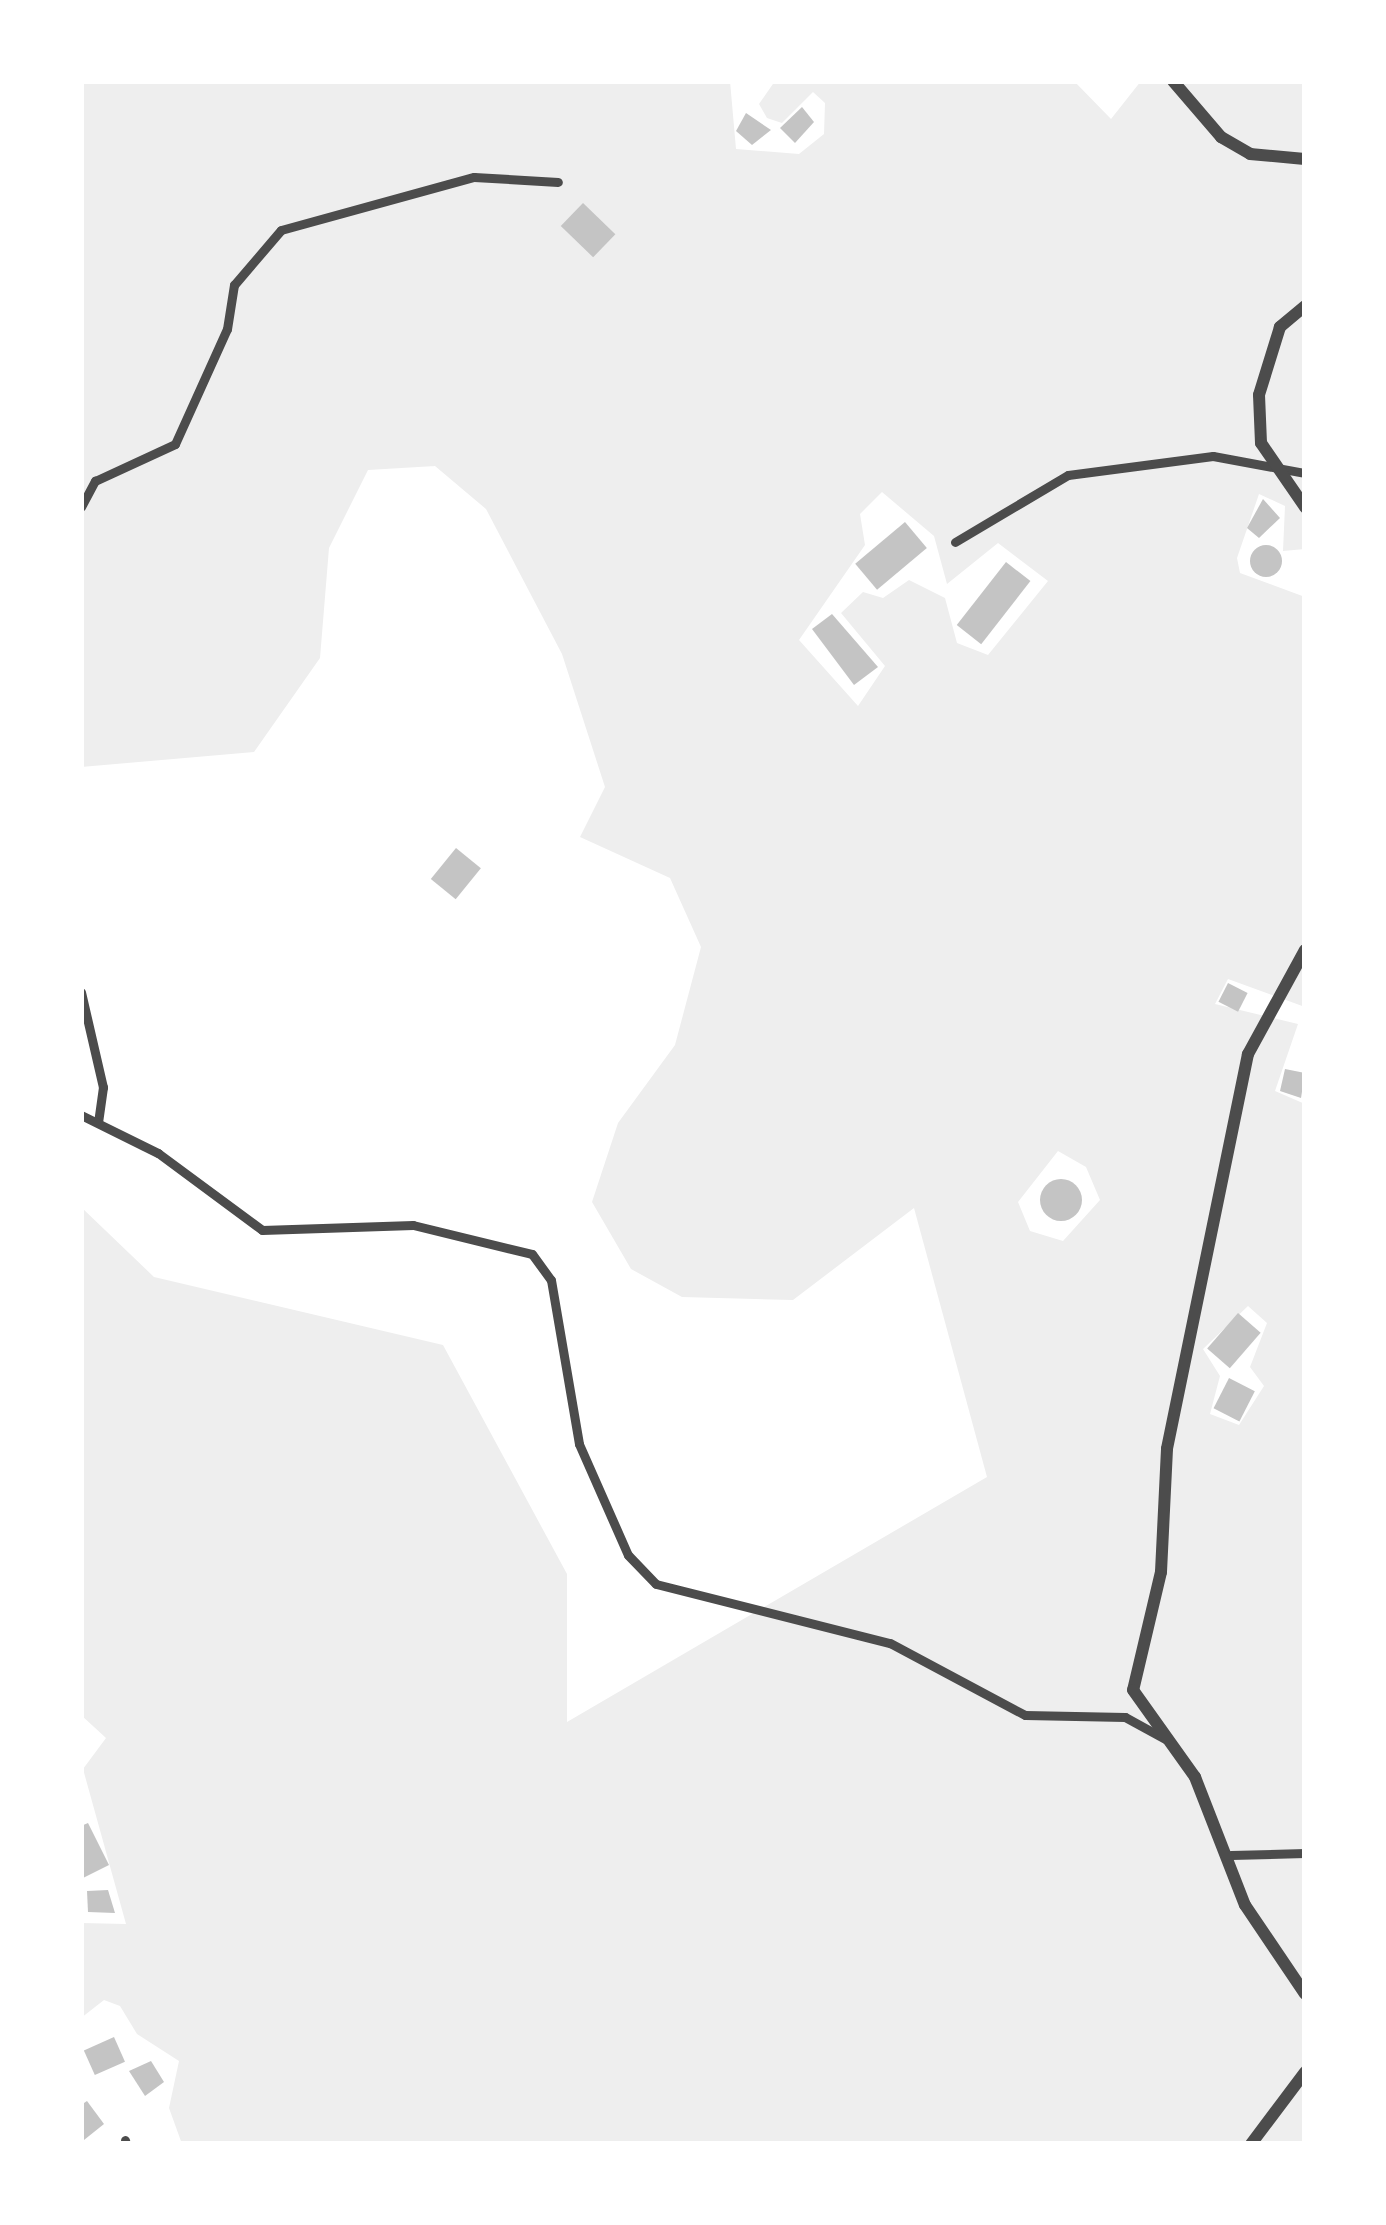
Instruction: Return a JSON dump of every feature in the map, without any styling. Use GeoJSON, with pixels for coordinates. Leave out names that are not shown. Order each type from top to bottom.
{"type":"FeatureCollection","features":[{"type":"Feature","properties":{"kind":"street"},"geometry":{"type":"LineString","coordinates":[[1173,81],[1221,137],[1250,154],[1305,159]]}},
{"type":"Feature","properties":{"kind":"street"},"geometry":{"type":"LineString","coordinates":[[81,507],[95,481],[175,444],[227,329],[234,284],[281,230],[474,177],[558,182]]}},
{"type":"Feature","properties":{"kind":"street"},"geometry":{"type":"LineString","coordinates":[[1305,306],[1280,327],[1259,395],[1275,472],[1305,507]]}},
{"type":"Feature","properties":{"kind":"street"},"geometry":{"type":"LineString","coordinates":[[955,542],[1068,475],[1213,456],[1275,472],[1305,473]]}},
{"type":"Feature","properties":{"kind":"street"},"geometry":{"type":"LineString","coordinates":[[1305,950],[1248,1054],[1167,1449],[1161,1571],[1133,1690],[1179,1749],[1231,1856],[1245,1905],[1305,1994]]}},
{"type":"Feature","properties":{"kind":"street"},"geometry":{"type":"LineString","coordinates":[[81,992],[103,1087],[98,1120]]}},
{"type":"Feature","properties":{"kind":"street"},"geometry":{"type":"LineString","coordinates":[[81,1114],[98,1120],[262,1230],[400,1224],[532,1254],[551,1280],[579,1444],[628,1555],[656,1584],[890,1643],[1024,1715],[1125,1717],[1179,1749]]}},
{"type":"Feature","properties":{"kind":"street"},"geometry":{"type":"LineString","coordinates":[[1231,1856],[1305,1853]]}},
{"type":"Feature","properties":{"kind":"street"},"geometry":{"type":"LineString","coordinates":[[1251,2144],[1305,2072]]}},
{"type":"Feature","properties":{"kind":"shaded area"},"geometry":{"type":"Polygon","coordinates":[[[81,81],[730,81],[736,149],[799,154],[824,134],[825,103],[813,92],[782,123],[767,118],[759,104],[775,81],[1074,81],[1111,119],[1141,81],[1305,81],[1305,549],[1283,551],[1285,506],[1259,494],[1237,558],[1240,573],[1305,597],[1305,1007],[1228,979],[1215,1004],[1298,1024],[1275,1091],[1305,1104],[1305,2144],[182,2144],[169,2108],[179,2061],[137,2034],[120,2006],[104,2000],[81,2018],[81,1923],[126,1924],[83,1769],[106,1738],[81,1715],[81,1207],[154,1277],[443,1345],[567,1574],[567,1722],[987,1477],[914,1208],[793,1300],[682,1297],[631,1269],[592,1202],[618,1123],[675,1045],[701,947],[670,878],[580,837],[605,787],[562,654],[486,509],[435,466],[368,470],[329,548],[320,658],[254,752],[81,767],[81,81]],[[882,492],[860,514],[865,545],[799,640],[858,706],[885,666],[841,613],[863,592],[883,598],[909,580],[945,598],[957,643],[988,655],[1048,581],[998,543],[947,584],[934,536],[882,492]],[[1058,1151],[1018,1202],[1030,1231],[1063,1241],[1100,1200],[1086,1167],[1058,1151]],[[1248,1306],[1203,1349],[1220,1376],[1210,1414],[1239,1425],[1264,1386],[1250,1367],[1267,1323],[1248,1306]]]}},
{"type":"Feature","properties":{"kind":"building"},"geometry":{"type":"Polygon","coordinates":[[[802,107],[814,122],[795,143],[780,128],[802,107]]]}},
{"type":"Feature","properties":{"kind":"building"},"geometry":{"type":"Polygon","coordinates":[[[746,113],[771,130],[752,145],[736,131],[746,113]]]}},
{"type":"Feature","properties":{"kind":"building"},"geometry":{"type":"Polygon","coordinates":[[[583,203],[615,234],[593,257],[561,226],[583,203]]]}},
{"type":"Feature","properties":{"kind":"building"},"geometry":{"type":"Polygon","coordinates":[[[1263,499],[1280,518],[1259,538],[1247,528],[1263,499]]]}},
{"type":"Feature","properties":{"kind":"building"},"geometry":{"type":"Polygon","coordinates":[[[905,522],[927,548],[877,590],[855,564],[905,522]]]}},
{"type":"Feature","properties":{"kind":"building"},"geometry":{"type":"Polygon","coordinates":[[[1266,545],[1277,550],[1282,561],[1277,572],[1266,577],[1255,572],[1250,561],[1255,550],[1266,545]]]}},
{"type":"Feature","properties":{"kind":"building"},"geometry":{"type":"Polygon","coordinates":[[[1006,562],[1030,581],[981,644],[957,625],[1006,562]]]}},
{"type":"Feature","properties":{"kind":"building"},"geometry":{"type":"Polygon","coordinates":[[[832,614],[878,667],[854,685],[812,629],[832,614]]]}},
{"type":"Feature","properties":{"kind":"building"},"geometry":{"type":"Polygon","coordinates":[[[456,848],[481,868],[456,899],[431,879],[456,848]]]}},
{"type":"Feature","properties":{"kind":"building"},"geometry":{"type":"Polygon","coordinates":[[[1228,983],[1248,993],[1238,1012],[1218,1002],[1228,983]]]}},
{"type":"Feature","properties":{"kind":"building"},"geometry":{"type":"Polygon","coordinates":[[[1285,1069],[1305,1073],[1301,1098],[1280,1091],[1285,1069]]]}},
{"type":"Feature","properties":{"kind":"building"},"geometry":{"type":"Polygon","coordinates":[[[1061,1179],[1076,1185],[1082,1200],[1076,1215],[1061,1221],[1046,1215],[1040,1200],[1046,1185],[1061,1179]]]}},
{"type":"Feature","properties":{"kind":"building"},"geometry":{"type":"Polygon","coordinates":[[[1238,1313],[1261,1333],[1230,1368],[1207,1348],[1238,1313]]]}},
{"type":"Feature","properties":{"kind":"building"},"geometry":{"type":"Polygon","coordinates":[[[1229,1378],[1255,1391],[1239,1421],[1214,1408],[1229,1378]]]}},
{"type":"Feature","properties":{"kind":"building"},"geometry":{"type":"Polygon","coordinates":[[[88,1823],[109,1865],[81,1879],[81,1826],[88,1823]]]}},
{"type":"Feature","properties":{"kind":"building"},"geometry":{"type":"Polygon","coordinates":[[[108,1890],[115,1913],[88,1912],[87,1891],[108,1890]]]}},
{"type":"Feature","properties":{"kind":"building"},"geometry":{"type":"Polygon","coordinates":[[[114,2037],[125,2062],[95,2075],[84,2050],[114,2037]]]}},
{"type":"Feature","properties":{"kind":"building"},"geometry":{"type":"Polygon","coordinates":[[[151,2061],[164,2082],[145,2096],[129,2071],[151,2061]]]}},
{"type":"Feature","properties":{"kind":"building"},"geometry":{"type":"Polygon","coordinates":[[[87,2101],[104,2124],[84,2140],[81,2105],[87,2101]]]}}]}
